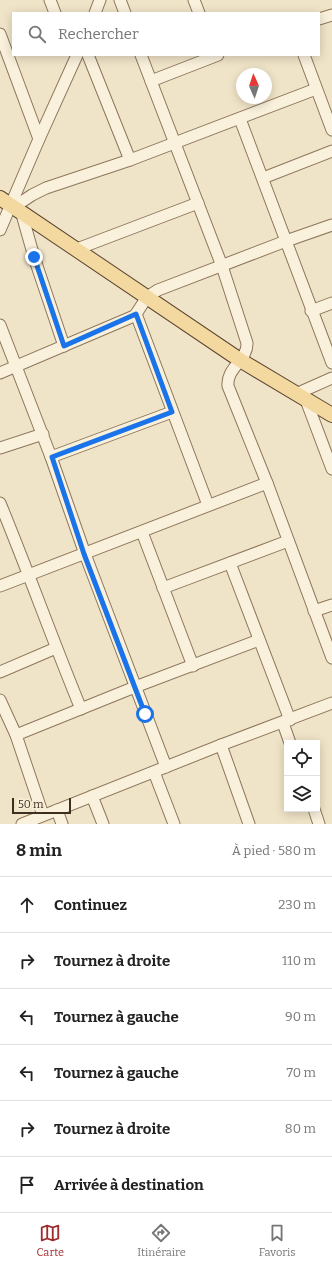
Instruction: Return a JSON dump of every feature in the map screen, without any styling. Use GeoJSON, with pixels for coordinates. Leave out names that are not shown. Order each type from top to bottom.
{"type":"FeatureCollection","features":[{"type":"Feature","properties":{"kind":"main road"},"geometry":{"type":"LineString","coordinates":[[12,205],[240,360],[332,415]]}},
{"type":"Feature","properties":{"kind":"street"},"geometry":{"type":"LineString","coordinates":[[50,0],[55,12]]}},
{"type":"Feature","properties":{"kind":"street"},"geometry":{"type":"LineString","coordinates":[[95,12],[100,0]]}},
{"type":"Feature","properties":{"kind":"street"},"geometry":{"type":"LineString","coordinates":[[120,0],[125,12]]}},
{"type":"Feature","properties":{"kind":"street"},"geometry":{"type":"LineString","coordinates":[[194,0],[199,12]]}},
{"type":"Feature","properties":{"kind":"street"},"geometry":{"type":"LineString","coordinates":[[320,19],[332,15]]}},
{"type":"Feature","properties":{"kind":"street"},"geometry":{"type":"LineString","coordinates":[[0,34],[39,139]]}},
{"type":"Feature","properties":{"kind":"street"},"geometry":{"type":"LineString","coordinates":[[88,56],[130,160]]}},
{"type":"Feature","properties":{"kind":"street"},"geometry":{"type":"LineString","coordinates":[[141,56],[222,266],[248,343],[246,351],[229,376],[228,386],[267,483],[332,658]]}},
{"type":"Feature","properties":{"kind":"street"},"geometry":{"type":"LineString","coordinates":[[151,81],[214,56]]}},
{"type":"Feature","properties":{"kind":"street"},"geometry":{"type":"LineString","coordinates":[[304,56],[332,130]]}},
{"type":"Feature","properties":{"kind":"street"},"geometry":{"type":"LineString","coordinates":[[0,230],[12,205],[74,57]]}},
{"type":"Feature","properties":{"kind":"street"},"geometry":{"type":"LineString","coordinates":[[12,205],[46,188],[130,160],[316,89]]}},
{"type":"Feature","properties":{"kind":"street"},"geometry":{"type":"LineString","coordinates":[[240,119],[311,311],[332,363]]}},
{"type":"Feature","properties":{"kind":"street"},"geometry":{"type":"LineString","coordinates":[[263,178],[332,151]]}},
{"type":"Feature","properties":{"kind":"street"},"geometry":{"type":"LineString","coordinates":[[77,249],[198,203]]}},
{"type":"Feature","properties":{"kind":"street"},"geometry":{"type":"LineString","coordinates":[[12,205],[34,257],[64,346]]}},
{"type":"Feature","properties":{"kind":"street"},"geometry":{"type":"LineString","coordinates":[[0,373],[136,314],[147,297],[154,292],[182,280],[332,225]]}},
{"type":"Feature","properties":{"kind":"street"},"geometry":{"type":"LineString","coordinates":[[311,311],[332,303]]}},
{"type":"Feature","properties":{"kind":"street"},"geometry":{"type":"LineString","coordinates":[[136,314],[208,505]]}},
{"type":"Feature","properties":{"kind":"street"},"geometry":{"type":"LineString","coordinates":[[0,325],[52,457],[84,554],[166,767]]}},
{"type":"Feature","properties":{"kind":"street"},"geometry":{"type":"LineString","coordinates":[[332,378],[301,397],[332,469]]}},
{"type":"Feature","properties":{"kind":"street"},"geometry":{"type":"LineString","coordinates":[[52,457],[172,412]]}},
{"type":"Feature","properties":{"kind":"street"},"geometry":{"type":"LineString","coordinates":[[0,448],[43,434]]}},
{"type":"Feature","properties":{"kind":"street"},"geometry":{"type":"LineString","coordinates":[[0,586],[267,483]]}},
{"type":"Feature","properties":{"kind":"street"},"geometry":{"type":"LineString","coordinates":[[0,503],[30,575],[56,648],[81,709]]}},
{"type":"Feature","properties":{"kind":"street"},"geometry":{"type":"LineString","coordinates":[[142,532],[193,666]]}},
{"type":"Feature","properties":{"kind":"street"},"geometry":{"type":"LineString","coordinates":[[163,588],[288,541]]}},
{"type":"Feature","properties":{"kind":"street"},"geometry":{"type":"LineString","coordinates":[[230,563],[259,640],[287,722],[290,740]]}},
{"type":"Feature","properties":{"kind":"street"},"geometry":{"type":"LineString","coordinates":[[314,611],[332,605]]}},
{"type":"Feature","properties":{"kind":"street"},"geometry":{"type":"LineString","coordinates":[[16,735],[135,687],[259,640]]}},
{"type":"Feature","properties":{"kind":"street"},"geometry":{"type":"LineString","coordinates":[[0,672],[56,648]]}},
{"type":"Feature","properties":{"kind":"street"},"geometry":{"type":"LineString","coordinates":[[0,700],[16,735],[44,815]]}},
{"type":"Feature","properties":{"kind":"street"},"geometry":{"type":"LineString","coordinates":[[22,824],[221,745],[287,722],[332,704]]}},
{"type":"Feature","properties":{"kind":"street"},"geometry":{"type":"LineString","coordinates":[[221,745],[249,824]]}},
{"type":"Feature","properties":{"kind":"street"},"geometry":{"type":"LineString","coordinates":[[154,772],[174,824]]}},
{"type":"Feature","properties":{"kind":"street"},"geometry":{"type":"LineString","coordinates":[[92,796],[102,824]]}},
{"type":"Feature","properties":{"kind":"street"},"geometry":{"type":"LineString","coordinates":[[57,810],[62,824]]}},
{"type":"Feature","properties":{"kind":"street"},"geometry":{"type":"LineString","coordinates":[[315,812],[319,824]]}},
{"type":"Feature","properties":{"kind":"route"},"geometry":{"type":"LineString","coordinates":[[34,257],[64,346],[136,314],[172,412],[52,457],[84,554],[145,714]]}}]}
